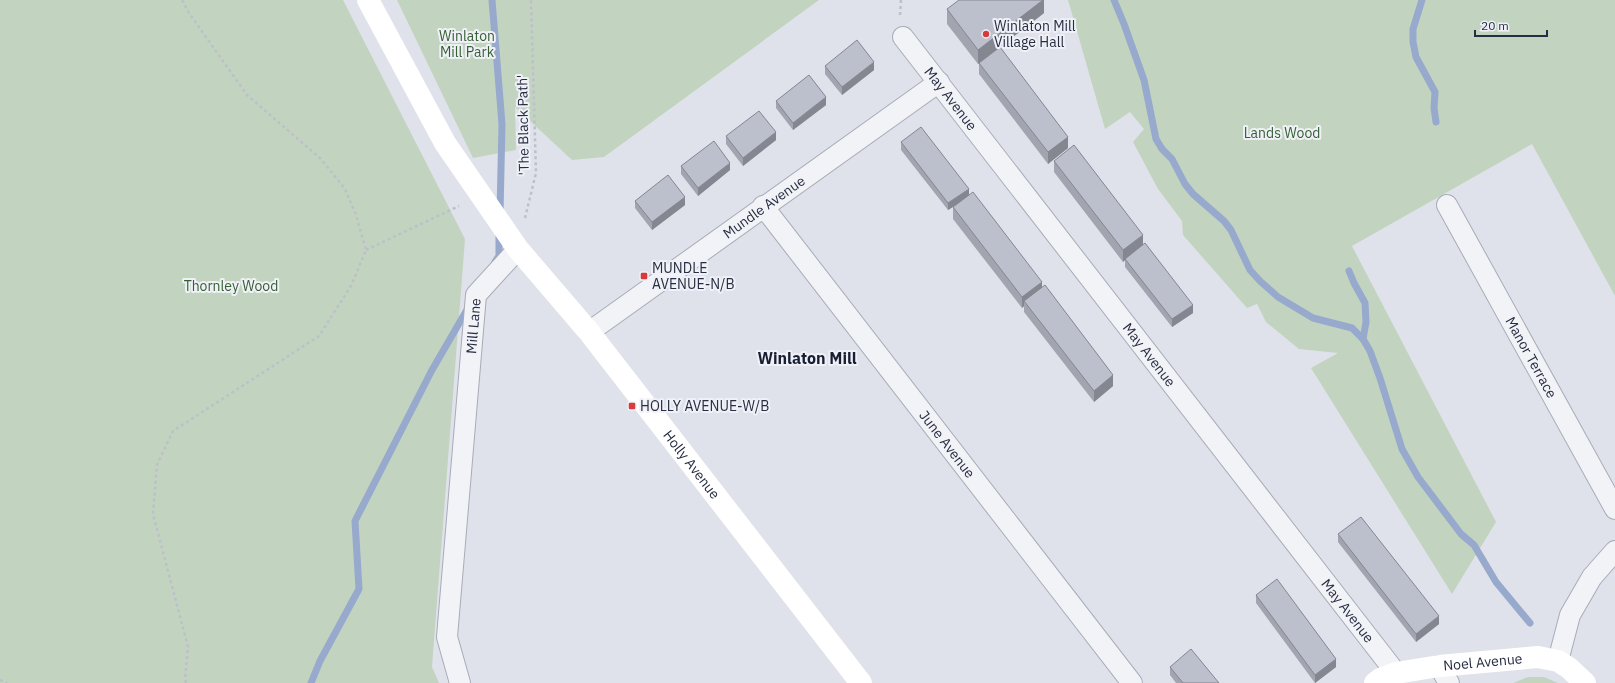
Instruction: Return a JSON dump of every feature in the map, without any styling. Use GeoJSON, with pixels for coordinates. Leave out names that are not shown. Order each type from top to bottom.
{"type":"FeatureCollection","features":[{"type":"Feature","properties":{"kind":"street"},"geometry":{"type":"LineString","coordinates":[[368,0],[445,143],[518,249]]}},
{"type":"Feature","properties":{"kind":"street","name":"May Avenue"},"geometry":{"type":"LineString","coordinates":[[903,37],[1396,673]]}},
{"type":"Feature","properties":{"kind":"street","name":"Mundle Avenue"},"geometry":{"type":"LineString","coordinates":[[589,332],[762,206],[938,82]]}},
{"type":"Feature","properties":{"kind":"street","name":"Manor Terrace"},"geometry":{"type":"LineString","coordinates":[[1447,205],[1615,509]]}},
{"type":"Feature","properties":{"kind":"street","name":"June Avenue"},"geometry":{"type":"LineString","coordinates":[[762,206],[1132,683]]}},
{"type":"Feature","properties":{"kind":"street","name":"Holly Avenue"},"geometry":{"type":"LineString","coordinates":[[518,249],[589,332],[861,683]]}},
{"type":"Feature","properties":{"kind":"street","name":"Mill Lane"},"geometry":{"type":"LineString","coordinates":[[460,683],[447,638],[476,295],[518,249]]}},
{"type":"Feature","properties":{"kind":"street"},"geometry":{"type":"LineString","coordinates":[[1558,660],[1570,615],[1592,577],[1615,550]]}},
{"type":"Feature","properties":{"kind":"street","name":"Noel Avenue"},"geometry":{"type":"LineString","coordinates":[[1374,683],[1396,673],[1444,674],[1538,657],[1558,660],[1585,683]]}},
{"type":"Feature","properties":{"kind":"path"},"geometry":{"type":"LineString","coordinates":[[182,0],[189,13],[247,95],[321,159],[345,190],[356,215],[366,250],[351,286],[319,336],[173,431],[157,465],[153,514],[188,647],[184,679],[186,683]]}},
{"type":"Feature","properties":{"kind":"path","name":"'The Black Path'"},"geometry":{"type":"LineString","coordinates":[[518,249],[536,173],[530,0]]}},
{"type":"Feature","properties":{"kind":"path"},"geometry":{"type":"LineString","coordinates":[[366,250],[481,196]]}},
{"type":"Feature","properties":{"kind":"path"},"geometry":{"type":"LineString","coordinates":[[0,680],[7,683]]}},
{"type":"Feature","properties":{"kind":"green space","name":"Thornley Wood"},"geometry":{"type":"Polygon","coordinates":[[[0,0],[343,0],[465,239],[432,667],[439,683],[0,683],[0,0]]]}},
{"type":"Feature","properties":{"kind":"green space","name":"Winlaton Mill Park"},"geometry":{"type":"Polygon","coordinates":[[[397,0],[819,0],[604,157],[572,160],[515,107],[516,150],[473,158],[397,0]]]}},
{"type":"Feature","properties":{"kind":"green space","name":"Lands Wood"},"geometry":{"type":"Polygon","coordinates":[[[1068,0],[1615,0],[1615,296],[1532,144],[1352,246],[1496,522],[1452,594],[1311,368],[1338,353],[1299,349],[1266,322],[1257,304],[1247,308],[1183,235],[1182,221],[1158,189],[1133,142],[1144,129],[1130,112],[1105,129],[1068,0]]]}},
{"type":"Feature","properties":{"kind":"green space"},"geometry":{"type":"Polygon","coordinates":[[[1528,677],[1544,677],[1558,683],[1513,683],[1528,677]]]}},
{"type":"Feature","properties":{"kind":"building","name":"Winlaton Mill Village Hall"},"geometry":{"type":"Polygon","coordinates":[[[959,0],[1043,0],[978,50],[947,9],[959,0]]]}},
{"type":"Feature","properties":{"kind":"building"},"geometry":{"type":"Polygon","coordinates":[[[857,40],[874,62],[842,87],[825,66],[857,40]]]}},
{"type":"Feature","properties":{"kind":"building"},"geometry":{"type":"Polygon","coordinates":[[[1000,47],[1068,137],[1048,152],[979,63],[1000,47]]]}},
{"type":"Feature","properties":{"kind":"building"},"geometry":{"type":"Polygon","coordinates":[[[809,75],[826,97],[793,123],[776,101],[809,75]]]}},
{"type":"Feature","properties":{"kind":"building"},"geometry":{"type":"Polygon","coordinates":[[[759,111],[776,132],[743,158],[726,136],[759,111]]]}},
{"type":"Feature","properties":{"kind":"building"},"geometry":{"type":"Polygon","coordinates":[[[921,127],[969,189],[948,203],[901,142],[921,127]]]}},
{"type":"Feature","properties":{"kind":"building"},"geometry":{"type":"Polygon","coordinates":[[[714,141],[730,163],[698,188],[681,166],[714,141]]]}},
{"type":"Feature","properties":{"kind":"building"},"geometry":{"type":"Polygon","coordinates":[[[1074,145],[1143,235],[1123,250],[1054,161],[1074,145]]]}},
{"type":"Feature","properties":{"kind":"building"},"geometry":{"type":"Polygon","coordinates":[[[668,175],[685,197],[652,222],[635,201],[668,175]]]}},
{"type":"Feature","properties":{"kind":"building"},"geometry":{"type":"Polygon","coordinates":[[[973,192],[1042,282],[1022,297],[953,207],[973,192]]]}},
{"type":"Feature","properties":{"kind":"building"},"geometry":{"type":"Polygon","coordinates":[[[1145,243],[1193,305],[1172,319],[1125,259],[1145,243]]]}},
{"type":"Feature","properties":{"kind":"building"},"geometry":{"type":"Polygon","coordinates":[[[1045,285],[1113,375],[1094,391],[1024,301],[1045,285]]]}},
{"type":"Feature","properties":{"kind":"building"},"geometry":{"type":"Polygon","coordinates":[[[1361,517],[1439,616],[1416,634],[1338,534],[1361,517]]]}},
{"type":"Feature","properties":{"kind":"building"},"geometry":{"type":"Polygon","coordinates":[[[1277,579],[1336,659],[1315,675],[1256,595],[1277,579]]]}},
{"type":"Feature","properties":{"kind":"building"},"geometry":{"type":"Polygon","coordinates":[[[1191,649],[1219,683],[1183,683],[1170,667],[1191,649]]]}},
{"type":"Feature","properties":{"kind":"waterway"},"geometry":{"type":"LineString","coordinates":[[492,0],[502,124],[500,213]]}},
{"type":"Feature","properties":{"kind":"waterway"},"geometry":{"type":"LineString","coordinates":[[1114,0],[1144,80],[1156,139],[1162,149],[1172,159],[1185,184],[1193,194],[1224,221],[1231,230],[1250,270],[1278,297],[1313,318],[1352,328],[1363,339],[1370,351],[1380,378],[1402,449],[1418,477],[1461,534],[1474,545],[1496,582],[1530,623]]}},
{"type":"Feature","properties":{"kind":"waterway"},"geometry":{"type":"LineString","coordinates":[[1422,0],[1413,29],[1413,42],[1416,57],[1435,92],[1434,108],[1436,122]]}},
{"type":"Feature","properties":{"kind":"waterway"},"geometry":{"type":"LineString","coordinates":[[495,262],[499,256],[499,232]]}},
{"type":"Feature","properties":{"kind":"waterway"},"geometry":{"type":"LineString","coordinates":[[1349,271],[1365,303],[1366,322],[1363,339]]}},
{"type":"Feature","properties":{"kind":"waterway"},"geometry":{"type":"LineString","coordinates":[[311,683],[320,661],[359,589],[355,521],[432,370],[468,308]]}},
{"type":"Feature","properties":{"kind":"place","name":"Winlaton Mill Village Hall"},"geometry":{"type":"Point","coordinates":[986,34]}},
{"type":"Feature","properties":{"kind":"place","name":"MUNDLE AVENUE-N/B"},"geometry":{"type":"Point","coordinates":[644,276]}},
{"type":"Feature","properties":{"kind":"place","name":"HOLLY AVENUE-W/B"},"geometry":{"type":"Point","coordinates":[632,406]}},
{"type":"Feature","properties":{"kind":"district","name":"Winlaton Mill"},"geometry":{"type":"Point","coordinates":[807,358]}}]}
